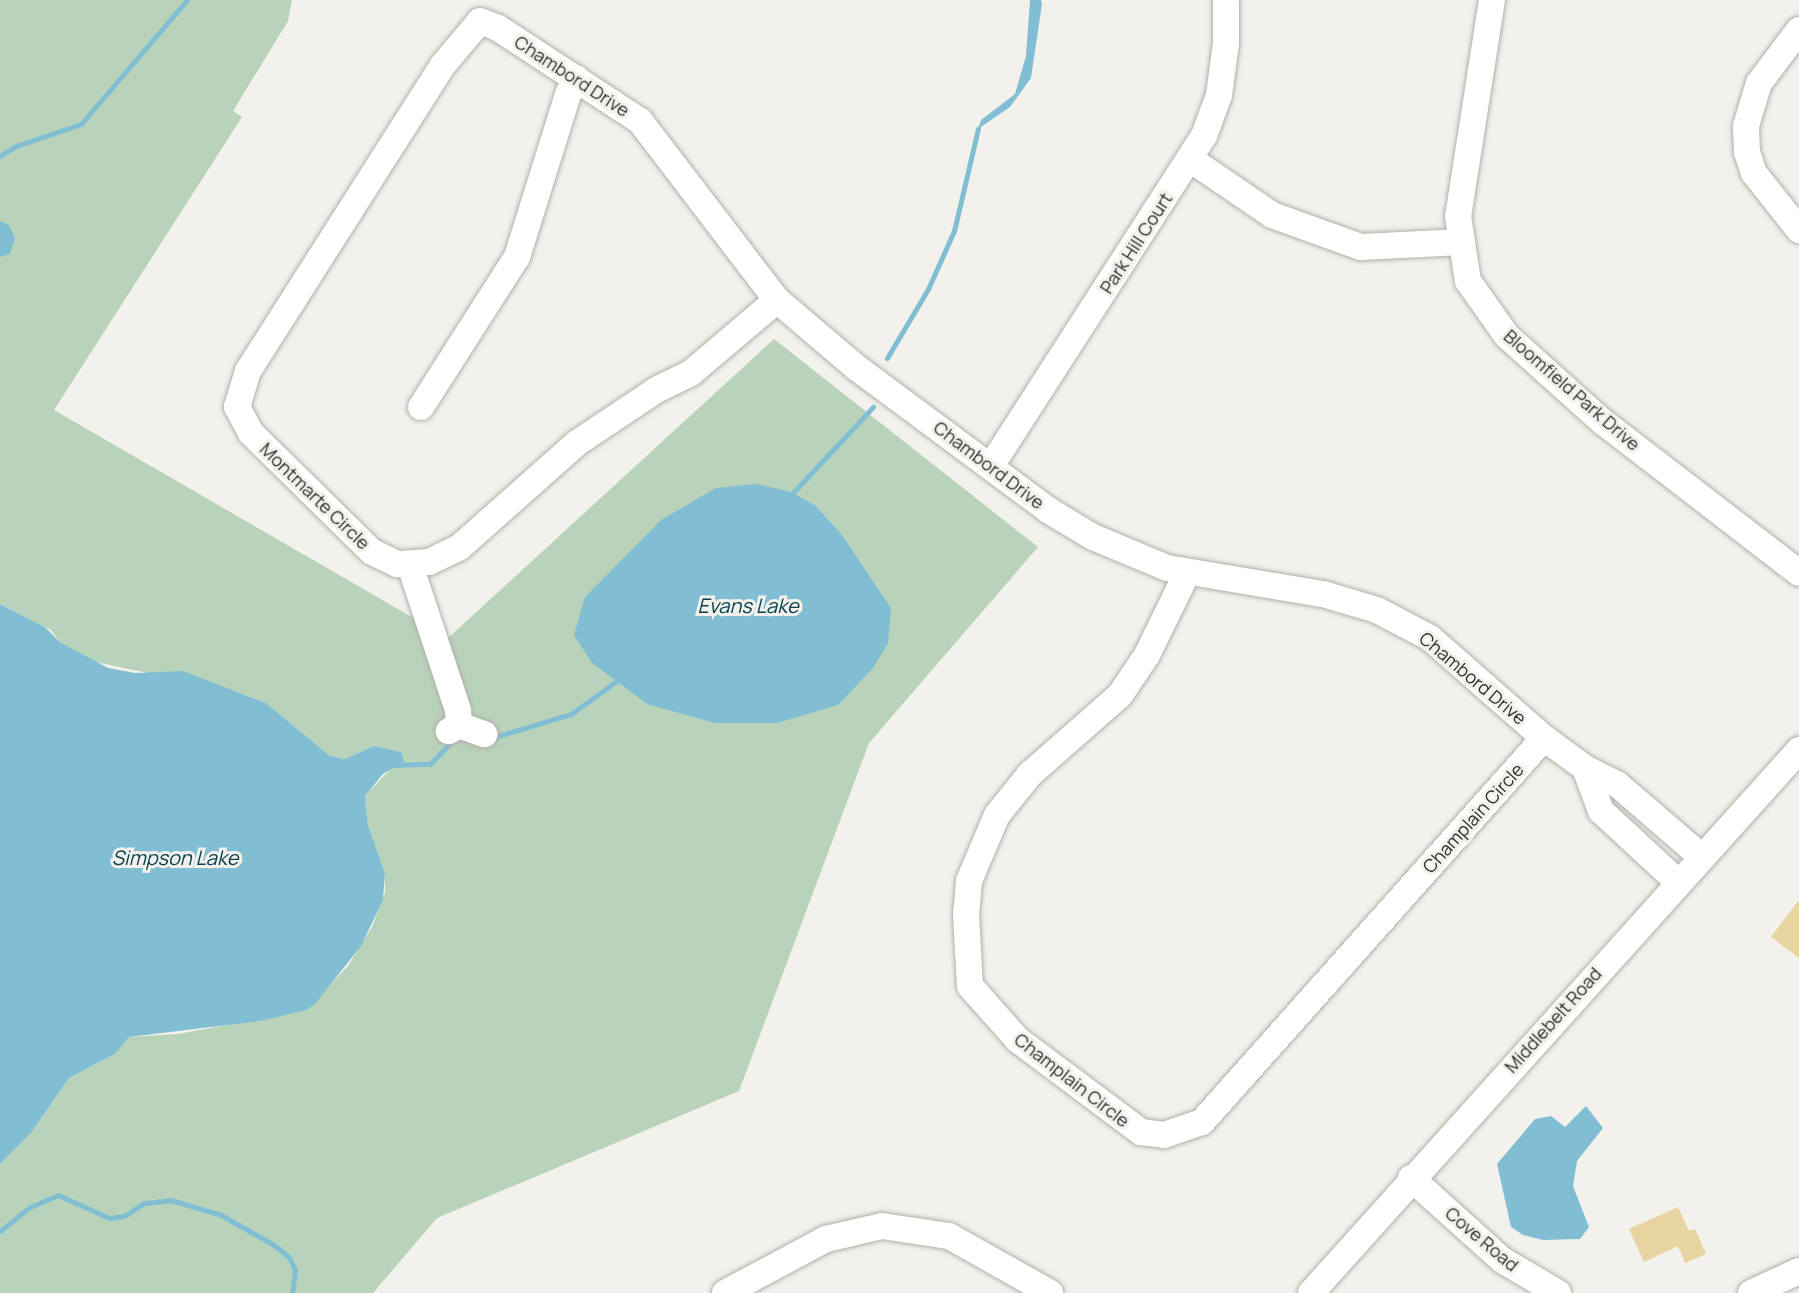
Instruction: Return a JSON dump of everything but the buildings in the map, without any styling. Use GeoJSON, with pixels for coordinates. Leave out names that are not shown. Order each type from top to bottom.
{"type":"FeatureCollection","features":[{"type":"Feature","properties":{"kind":"street","name":"Park Hill Court"},"geometry":{"type":"LineString","coordinates":[[991,466],[1204,136],[1219,95],[1226,43],[1226,0]]}},
{"type":"Feature","properties":{"kind":"street","name":"Bloomfield Park Drive"},"geometry":{"type":"LineString","coordinates":[[1492,0],[1458,216],[1468,280],[1507,336],[1603,422],[1799,573]]}},
{"type":"Feature","properties":{"kind":"street","name":"Chambord Drive"},"geometry":{"type":"LineString","coordinates":[[480,21],[498,28],[577,78],[640,122],[777,300],[857,368],[1048,510],[1093,537],[1167,568],[1323,594],[1377,610],[1430,638],[1544,738],[1585,768],[1617,784],[1702,857]]}},
{"type":"Feature","properties":{"kind":"street","name":"Montmarte Circle"},"geometry":{"type":"LineString","coordinates":[[410,566],[372,552],[251,433],[237,407],[248,371],[442,64],[480,21]]}},
{"type":"Feature","properties":{"kind":"street"},"geometry":{"type":"LineString","coordinates":[[1799,30],[1759,84],[1746,126],[1748,152],[1754,172],[1799,230]]}},
{"type":"Feature","properties":{"kind":"street"},"geometry":{"type":"LineString","coordinates":[[421,407],[517,257],[568,94],[577,78]]}},
{"type":"Feature","properties":{"kind":"street"},"geometry":{"type":"LineString","coordinates":[[1190,159],[1272,215],[1361,247],[1462,242]]}},
{"type":"Feature","properties":{"kind":"street"},"geometry":{"type":"LineString","coordinates":[[484,734],[454,728],[458,710],[410,566],[429,562],[460,547],[577,443],[658,389],[691,373],[777,300]]}},
{"type":"Feature","properties":{"kind":"street","name":"Champlain Circle"},"geometry":{"type":"LineString","coordinates":[[1187,573],[1147,655],[1120,695],[1085,730],[1030,774],[997,815],[969,881],[966,913],[970,986],[1018,1040],[1141,1132],[1164,1135],[1202,1122],[1544,738]]}},
{"type":"Feature","properties":{"kind":"street","name":"Middlebelt Road"},"geometry":{"type":"LineString","coordinates":[[1311,1293],[1411,1178],[1799,750]]}},
{"type":"Feature","properties":{"kind":"street"},"geometry":{"type":"LineString","coordinates":[[1585,768],[1601,811],[1678,882]]}},
{"type":"Feature","properties":{"kind":"street","name":"Cove Road"},"geometry":{"type":"LineString","coordinates":[[1411,1178],[1503,1260],[1558,1293]]}},
{"type":"Feature","properties":{"kind":"street"},"geometry":{"type":"LineString","coordinates":[[725,1293],[826,1239],[882,1226],[949,1236],[1050,1293]]}},
{"type":"Feature","properties":{"kind":"street"},"geometry":{"type":"LineString","coordinates":[[1751,1293],[1799,1271]]}},
{"type":"Feature","properties":{"kind":"green space"},"geometry":{"type":"Polygon","coordinates":[[[0,0],[292,0],[288,21],[233,111],[242,117],[54,410],[448,638],[774,339],[1038,547],[869,743],[739,1091],[437,1218],[373,1293],[0,1293],[0,1164],[31,1133],[69,1078],[115,1054],[129,1037],[178,1034],[306,1010],[348,966],[372,927],[385,893],[385,873],[368,825],[365,796],[394,765],[380,748],[373,746],[345,759],[330,756],[266,703],[235,691],[95,662],[60,642],[51,630],[0,604],[0,0]],[[816,506],[891,608],[843,536],[816,506]]]}},
{"type":"Feature","properties":{"kind":"water"},"geometry":{"type":"Polygon","coordinates":[[[1030,0],[1041,0],[1042,4],[1031,78],[1010,107],[978,129],[981,120],[1015,94],[1026,56],[1030,0]]]}},
{"type":"Feature","properties":{"kind":"water"},"geometry":{"type":"Polygon","coordinates":[[[0,221],[9,225],[15,238],[10,254],[0,257],[0,221]]]}},
{"type":"Feature","properties":{"kind":"water","name":"Evans Lake"},"geometry":{"type":"Polygon","coordinates":[[[756,484],[791,492],[816,506],[843,536],[891,608],[888,643],[873,668],[838,705],[777,723],[715,723],[647,704],[592,663],[574,635],[585,597],[661,520],[716,488],[756,484]]]}},
{"type":"Feature","properties":{"kind":"water","name":"Simpson Lake"},"geometry":{"type":"Polygon","coordinates":[[[0,604],[45,627],[60,642],[108,668],[135,673],[183,671],[266,703],[330,756],[345,759],[373,746],[401,752],[404,761],[383,774],[365,796],[368,825],[385,873],[383,900],[361,946],[315,1004],[306,1010],[260,1021],[129,1037],[115,1054],[69,1078],[31,1133],[0,1164],[0,604]]]}},
{"type":"Feature","properties":{"kind":"water"},"geometry":{"type":"Polygon","coordinates":[[[1586,1106],[1603,1128],[1577,1161],[1573,1186],[1589,1227],[1580,1239],[1543,1240],[1523,1235],[1511,1227],[1497,1164],[1535,1119],[1551,1116],[1565,1127],[1586,1106]]]}},
{"type":"Feature","properties":{"kind":"waterway"},"geometry":{"type":"LineString","coordinates":[[0,156],[16,146],[81,124],[187,0]]}},
{"type":"Feature","properties":{"kind":"waterway"},"geometry":{"type":"LineString","coordinates":[[887,358],[928,289],[954,231],[978,129]]}},
{"type":"Feature","properties":{"kind":"waterway"},"geometry":{"type":"LineString","coordinates":[[788,498],[873,407]]}},
{"type":"Feature","properties":{"kind":"waterway"},"geometry":{"type":"LineString","coordinates":[[488,739],[571,714],[622,677]]}},
{"type":"Feature","properties":{"kind":"waterway"},"geometry":{"type":"LineString","coordinates":[[394,765],[430,764],[455,738]]}},
{"type":"Feature","properties":{"kind":"waterway"},"geometry":{"type":"LineString","coordinates":[[0,1231],[30,1207],[58,1195],[109,1218],[124,1216],[144,1203],[171,1200],[221,1215],[274,1245],[289,1257],[295,1270],[292,1293]]}}]}
